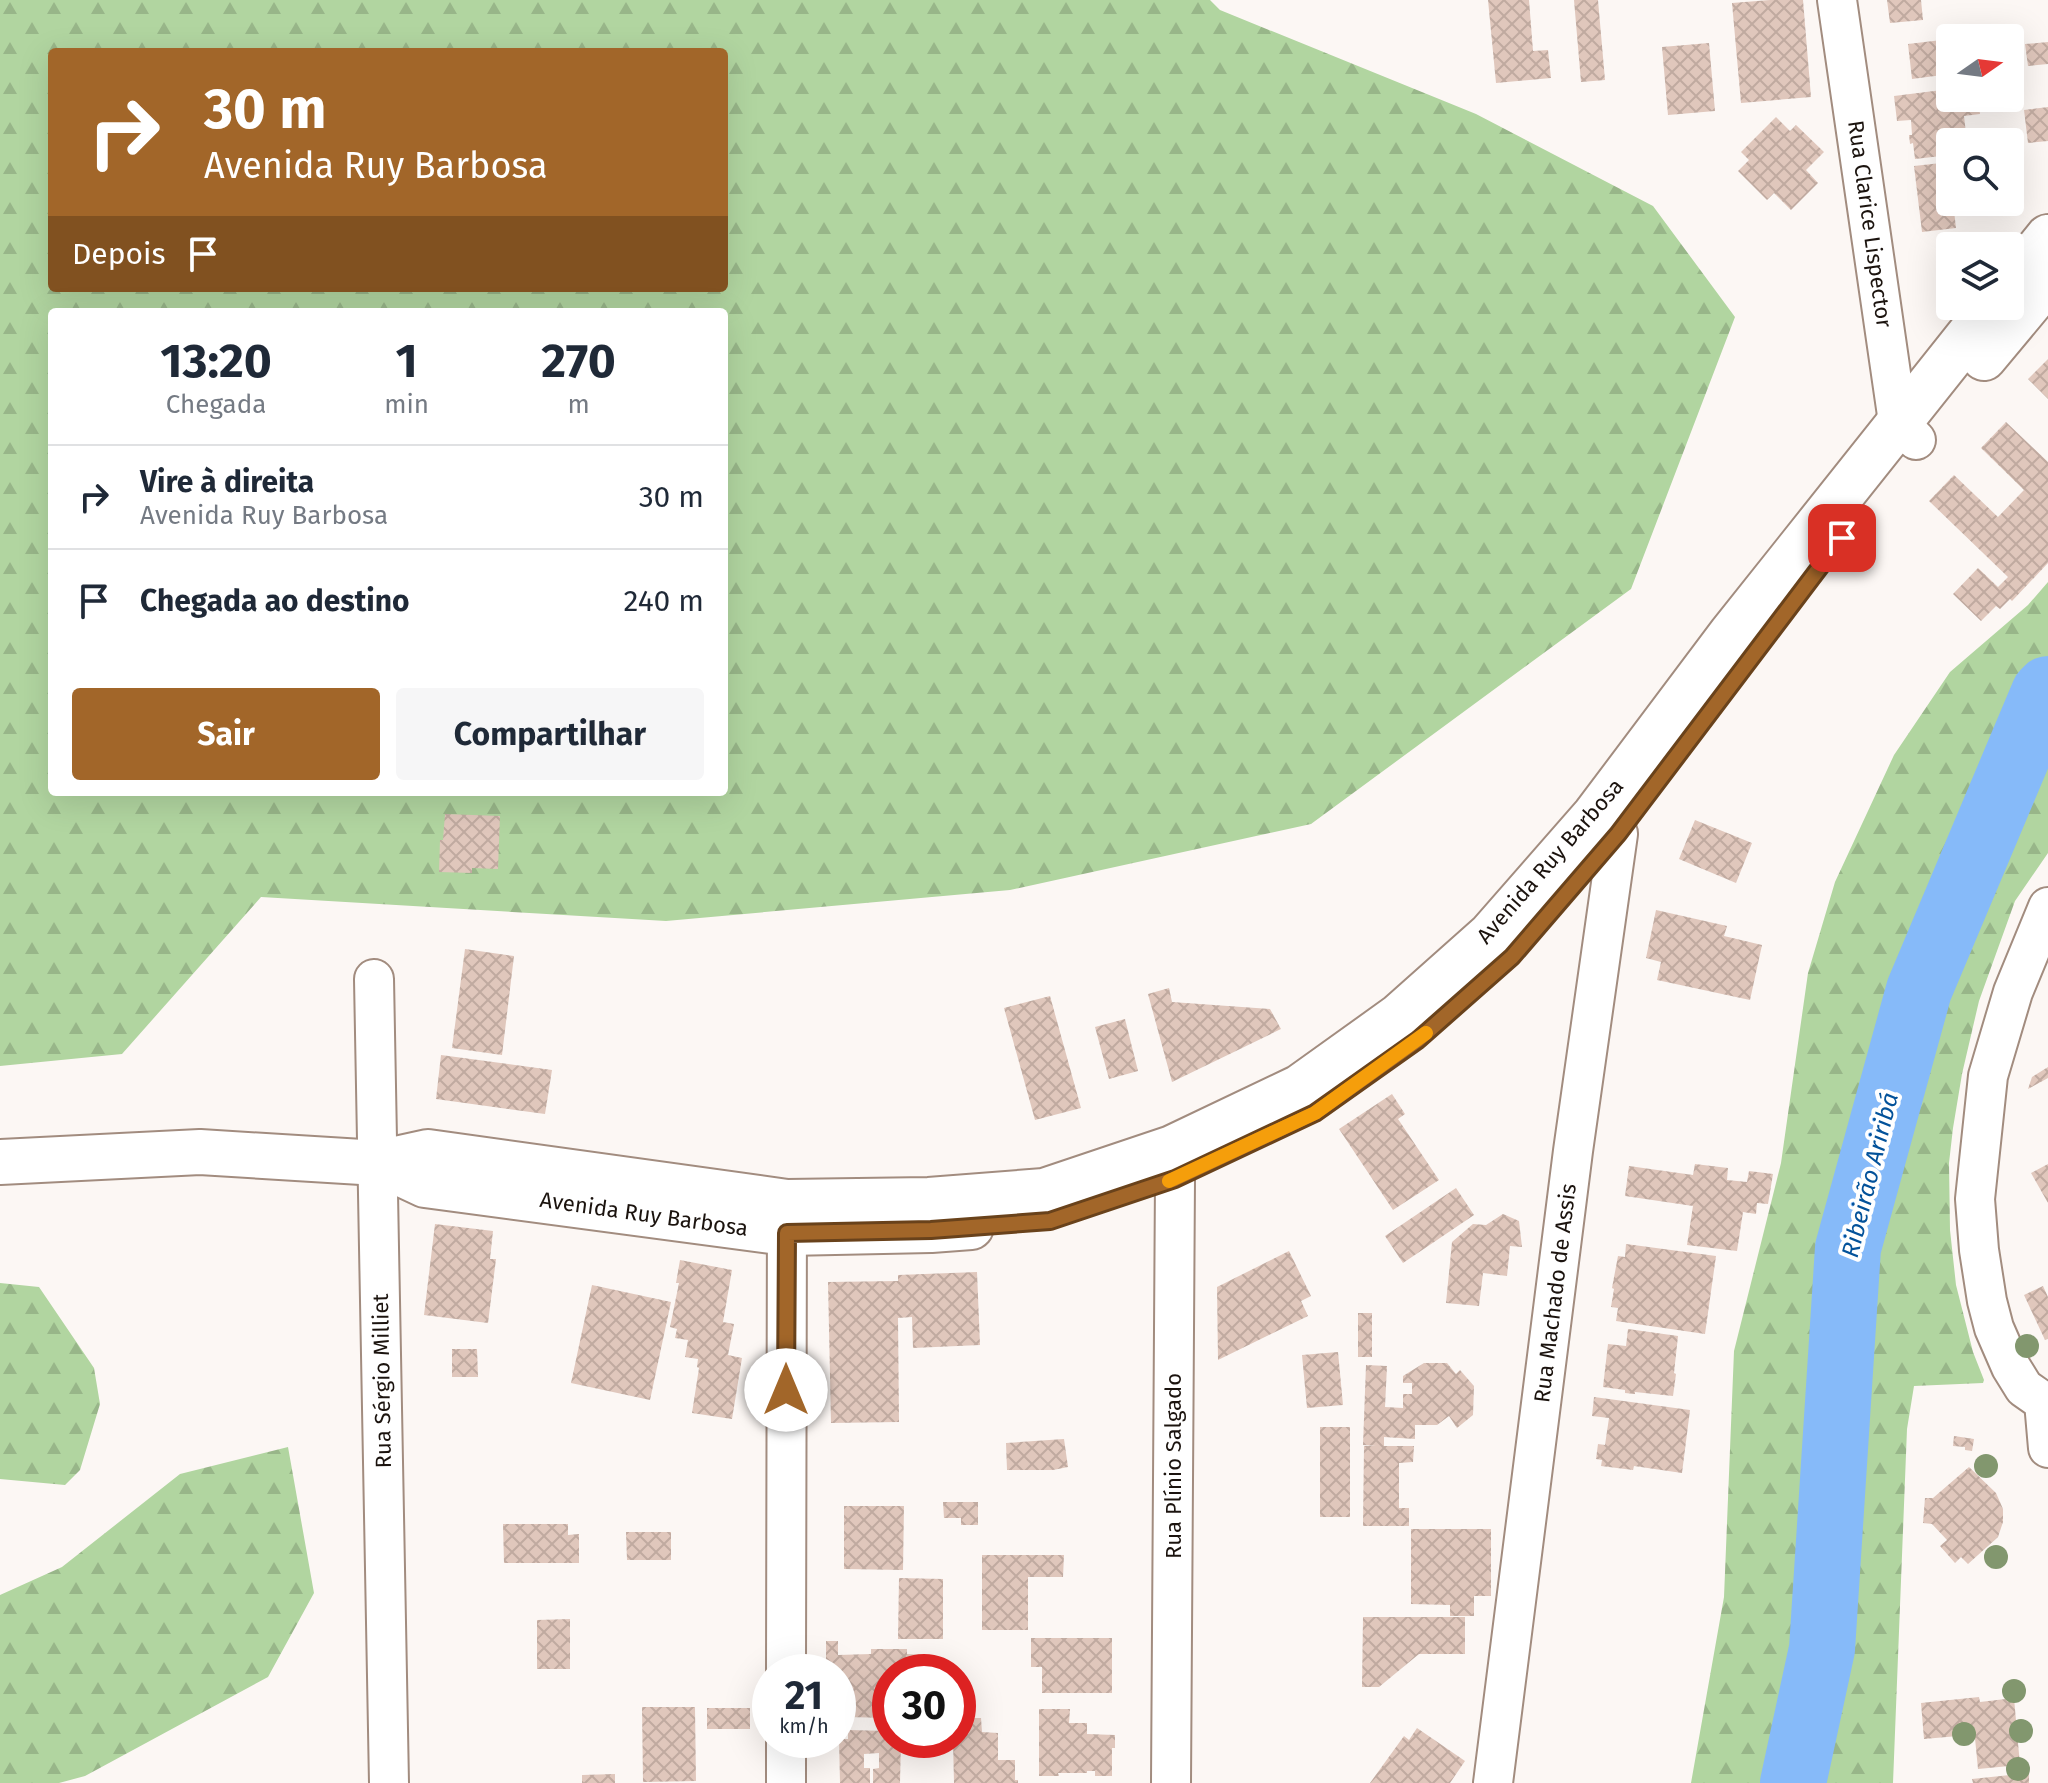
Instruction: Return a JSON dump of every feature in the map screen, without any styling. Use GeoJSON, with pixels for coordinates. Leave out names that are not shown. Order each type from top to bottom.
{"type":"FeatureCollection","features":[{"type":"Feature","properties":{"kind":"main road"},"geometry":{"type":"LineString","coordinates":[[2024,267],[2048,237]]}},
{"type":"Feature","properties":{"kind":"main road","name":"Avenida Ruy Barbosa"},"geometry":{"type":"LineString","coordinates":[[1907,431],[2048,281]]}},
{"type":"Feature","properties":{"kind":"main road","name":"Avenida Ruy Barbosa"},"geometry":{"type":"LineString","coordinates":[[0,1162],[200,1152],[378,1163],[425,1185],[931,1230],[1050,1221],[1174,1164],[1315,1113],[1418,1040],[1512,957],[1606,825],[1907,431],[1982,320]]}},
{"type":"Feature","properties":{"kind":"street","name":"Rua Clarice Lispector"},"geometry":{"type":"LineString","coordinates":[[1837,0],[1907,431]]}},
{"type":"Feature","properties":{"kind":"street","name":"Rua Machado de Assis"},"geometry":{"type":"LineString","coordinates":[[1493,1783],[1571,1167],[1606,825]]}},
{"type":"Feature","properties":{"kind":"street"},"geometry":{"type":"LineString","coordinates":[[2048,907],[2013,992],[1988,1076],[1975,1199],[1980,1262],[1994,1328],[2024,1388],[2046,1401],[2048,1448]]}},
{"type":"Feature","properties":{"kind":"street","name":"Rua Sérgio Milliet"},"geometry":{"type":"LineString","coordinates":[[374,979],[389,1783]]}},
{"type":"Feature","properties":{"kind":"street","name":"Rua Plínio Salgado"},"geometry":{"type":"LineString","coordinates":[[1171,1783],[1174,1164]]}},
{"type":"Feature","properties":{"kind":"street"},"geometry":{"type":"LineString","coordinates":[[786,1654],[787,1218]]}},
{"type":"Feature","properties":{"kind":"street"},"geometry":{"type":"LineString","coordinates":[[786,1758],[786,1783]]}},
{"type":"Feature","properties":{"kind":"green space"},"geometry":{"type":"Polygon","coordinates":[[[0,0],[1210,0],[1220,10],[1476,114],[1653,206],[1735,317],[1631,589],[1311,824],[1010,890],[666,921],[261,897],[122,1054],[0,1066],[0,0]]]}},
{"type":"Feature","properties":{"kind":"green space"},"geometry":{"type":"Polygon","coordinates":[[[2048,582],[2048,853],[2015,901],[1979,1001],[1962,1074],[1949,1163],[1950,1230],[1956,1285],[1973,1352],[1984,1380],[1983,1383],[1914,1386],[1907,1429],[1893,1783],[1691,1783],[1724,1597],[1734,1351],[1781,1163],[1808,973],[1835,882],[1894,755],[1950,672],[2028,605],[2048,582]]]}},
{"type":"Feature","properties":{"kind":"green space"},"geometry":{"type":"Polygon","coordinates":[[[0,1283],[39,1287],[94,1368],[100,1404],[80,1470],[65,1485],[0,1479],[0,1283]]]}},
{"type":"Feature","properties":{"kind":"green space"},"geometry":{"type":"Polygon","coordinates":[[[288,1447],[314,1593],[268,1677],[85,1776],[59,1783],[0,1783],[0,1595],[62,1567],[180,1474],[288,1447]]]}},
{"type":"Feature","properties":{"kind":"building"},"geometry":{"type":"Polygon","coordinates":[[[1488,0],[1529,0],[1533,51],[1548,50],[1551,78],[1496,83],[1488,0]]]}},
{"type":"Feature","properties":{"kind":"building"},"geometry":{"type":"Polygon","coordinates":[[[1574,0],[1598,0],[1605,80],[1581,82],[1574,0]]]}},
{"type":"Feature","properties":{"kind":"building"},"geometry":{"type":"Polygon","coordinates":[[[1803,0],[1811,97],[1741,103],[1732,3],[1803,0]]]}},
{"type":"Feature","properties":{"kind":"building"},"geometry":{"type":"Polygon","coordinates":[[[1887,0],[1921,0],[1923,20],[1890,23],[1887,0]]]}},
{"type":"Feature","properties":{"kind":"building"},"geometry":{"type":"Polygon","coordinates":[[[1936,41],[1936,76],[1912,79],[1908,44],[1936,41]]]}},
{"type":"Feature","properties":{"kind":"building"},"geometry":{"type":"Polygon","coordinates":[[[2048,42],[2048,64],[2028,66],[2025,44],[2048,42]]]}},
{"type":"Feature","properties":{"kind":"building"},"geometry":{"type":"Polygon","coordinates":[[[1709,43],[1715,111],[1668,115],[1662,47],[1709,43]]]}},
{"type":"Feature","properties":{"kind":"building"},"geometry":{"type":"Polygon","coordinates":[[[1936,91],[1936,112],[1980,114],[1964,116],[1965,128],[1936,128],[1936,157],[1915,159],[1909,135],[1912,135],[1911,120],[1897,121],[1894,96],[1936,91]]]}},
{"type":"Feature","properties":{"kind":"building"},"geometry":{"type":"Polygon","coordinates":[[[2048,107],[2048,141],[2028,143],[2024,110],[2048,107]]]}},
{"type":"Feature","properties":{"kind":"building"},"geometry":{"type":"Polygon","coordinates":[[[1776,117],[1790,131],[1796,125],[1824,152],[1806,170],[1818,183],[1791,210],[1774,193],[1767,200],[1738,171],[1749,160],[1741,152],[1776,117]]]}},
{"type":"Feature","properties":{"kind":"building"},"geometry":{"type":"Polygon","coordinates":[[[1936,164],[1936,216],[1955,216],[1956,228],[1922,232],[1914,166],[1936,164]]]}},
{"type":"Feature","properties":{"kind":"building"},"geometry":{"type":"Polygon","coordinates":[[[2048,359],[2048,399],[2028,379],[2048,359]]]}},
{"type":"Feature","properties":{"kind":"building"},"geometry":{"type":"Polygon","coordinates":[[[2006,422],[2048,462],[2048,563],[2012,601],[2010,599],[2000,609],[1996,606],[1981,621],[1953,594],[1978,568],[1998,587],[2008,577],[1929,501],[1954,475],[1998,517],[2024,490],[1981,448],[2006,422]]]}},
{"type":"Feature","properties":{"kind":"building"},"geometry":{"type":"Polygon","coordinates":[[[445,814],[500,816],[498,869],[472,868],[472,873],[439,872],[445,814]]]}},
{"type":"Feature","properties":{"kind":"building"},"geometry":{"type":"Polygon","coordinates":[[[1695,820],[1752,843],[1736,883],[1679,859],[1695,820]]]}},
{"type":"Feature","properties":{"kind":"building"},"geometry":{"type":"Polygon","coordinates":[[[1656,910],[1727,926],[1724,936],[1762,945],[1750,1000],[1657,980],[1661,962],[1646,958],[1656,910]]]}},
{"type":"Feature","properties":{"kind":"building"},"geometry":{"type":"Polygon","coordinates":[[[465,949],[514,956],[502,1055],[452,1048],[465,949]]]}},
{"type":"Feature","properties":{"kind":"building"},"geometry":{"type":"Polygon","coordinates":[[[1169,988],[1172,1002],[1270,1009],[1281,1029],[1172,1082],[1148,994],[1169,988]]]}},
{"type":"Feature","properties":{"kind":"building"},"geometry":{"type":"Polygon","coordinates":[[[1050,996],[1081,1108],[1035,1120],[1004,1008],[1050,996]]]}},
{"type":"Feature","properties":{"kind":"building"},"geometry":{"type":"Polygon","coordinates":[[[1125,1019],[1138,1071],[1109,1079],[1095,1027],[1125,1019]]]}},
{"type":"Feature","properties":{"kind":"building"},"geometry":{"type":"Polygon","coordinates":[[[441,1055],[552,1070],[545,1114],[436,1099],[441,1055]]]}},
{"type":"Feature","properties":{"kind":"building"},"geometry":{"type":"Polygon","coordinates":[[[2048,1067],[2048,1078],[2028,1089],[2032,1077],[2048,1067]]]}},
{"type":"Feature","properties":{"kind":"building"},"geometry":{"type":"Polygon","coordinates":[[[1392,1094],[1405,1114],[1398,1119],[1439,1180],[1393,1210],[1339,1129],[1392,1094]]]}},
{"type":"Feature","properties":{"kind":"building"},"geometry":{"type":"Polygon","coordinates":[[[1695,1164],[1728,1168],[1727,1180],[1747,1182],[1749,1171],[1773,1174],[1768,1204],[1757,1203],[1756,1214],[1743,1212],[1737,1251],[1687,1245],[1693,1206],[1625,1196],[1629,1166],[1693,1175],[1695,1164]]]}},
{"type":"Feature","properties":{"kind":"building"},"geometry":{"type":"Polygon","coordinates":[[[2048,1164],[2048,1203],[2031,1173],[2048,1164]]]}},
{"type":"Feature","properties":{"kind":"building"},"geometry":{"type":"Polygon","coordinates":[[[1456,1188],[1474,1215],[1403,1263],[1385,1236],[1456,1188]]]}},
{"type":"Feature","properties":{"kind":"building"},"geometry":{"type":"Polygon","coordinates":[[[1503,1214],[1519,1221],[1522,1247],[1510,1246],[1507,1276],[1483,1273],[1479,1306],[1446,1303],[1452,1242],[1473,1224],[1486,1225],[1503,1214]]]}},
{"type":"Feature","properties":{"kind":"building"},"geometry":{"type":"Polygon","coordinates":[[[435,1224],[493,1231],[490,1259],[496,1259],[488,1323],[424,1315],[435,1224]]]}},
{"type":"Feature","properties":{"kind":"building"},"geometry":{"type":"Polygon","coordinates":[[[1626,1244],[1716,1256],[1705,1334],[1616,1321],[1618,1308],[1611,1307],[1612,1288],[1618,1256],[1625,1257],[1626,1244]]]}},
{"type":"Feature","properties":{"kind":"building"},"geometry":{"type":"Polygon","coordinates":[[[1289,1251],[1311,1296],[1301,1301],[1308,1316],[1218,1360],[1217,1287],[1289,1251]]]}},
{"type":"Feature","properties":{"kind":"building"},"geometry":{"type":"Polygon","coordinates":[[[680,1260],[732,1270],[723,1322],[734,1324],[728,1355],[742,1358],[732,1419],[692,1413],[698,1359],[685,1357],[688,1340],[675,1338],[677,1329],[670,1327],[679,1283],[676,1283],[680,1260]]]}},
{"type":"Feature","properties":{"kind":"building"},"geometry":{"type":"Polygon","coordinates":[[[977,1272],[980,1345],[913,1348],[912,1317],[898,1318],[899,1422],[831,1423],[828,1282],[898,1281],[898,1275],[977,1272]]]}},
{"type":"Feature","properties":{"kind":"building"},"geometry":{"type":"Polygon","coordinates":[[[592,1285],[671,1302],[650,1400],[571,1383],[592,1285]]]}},
{"type":"Feature","properties":{"kind":"building"},"geometry":{"type":"Polygon","coordinates":[[[2043,1286],[2048,1297],[2048,1339],[2045,1340],[2024,1295],[2043,1286]]]}},
{"type":"Feature","properties":{"kind":"building"},"geometry":{"type":"Polygon","coordinates":[[[1358,1313],[1372,1313],[1372,1357],[1358,1357],[1358,1313]]]}},
{"type":"Feature","properties":{"kind":"building"},"geometry":{"type":"Polygon","coordinates":[[[1628,1329],[1678,1336],[1673,1396],[1625,1393],[1625,1390],[1603,1387],[1608,1344],[1626,1346],[1628,1329]]]}},
{"type":"Feature","properties":{"kind":"building"},"geometry":{"type":"Polygon","coordinates":[[[452,1349],[477,1349],[478,1377],[452,1377],[452,1349]]]}},
{"type":"Feature","properties":{"kind":"building"},"geometry":{"type":"Polygon","coordinates":[[[1338,1352],[1343,1405],[1307,1408],[1302,1355],[1338,1352]]]}},
{"type":"Feature","properties":{"kind":"building"},"geometry":{"type":"Polygon","coordinates":[[[1424,1363],[1447,1363],[1456,1374],[1460,1370],[1474,1386],[1473,1415],[1457,1428],[1449,1416],[1437,1425],[1415,1425],[1415,1439],[1384,1437],[1384,1446],[1414,1446],[1413,1462],[1399,1463],[1399,1508],[1409,1508],[1409,1526],[1363,1526],[1364,1446],[1376,1446],[1363,1445],[1366,1365],[1387,1366],[1385,1407],[1403,1408],[1403,1394],[1412,1394],[1412,1383],[1403,1383],[1403,1376],[1424,1363]]]}},
{"type":"Feature","properties":{"kind":"building"},"geometry":{"type":"Polygon","coordinates":[[[1594,1397],[1690,1410],[1682,1473],[1634,1466],[1633,1470],[1601,1466],[1602,1460],[1596,1459],[1598,1444],[1605,1445],[1609,1418],[1592,1416],[1594,1397]]]}},
{"type":"Feature","properties":{"kind":"building"},"geometry":{"type":"Polygon","coordinates":[[[1320,1427],[1350,1427],[1350,1517],[1320,1517],[1320,1427]]]}},
{"type":"Feature","properties":{"kind":"building"},"geometry":{"type":"Polygon","coordinates":[[[1954,1436],[1974,1439],[1972,1451],[1953,1446],[1954,1436]]]}},
{"type":"Feature","properties":{"kind":"building"},"geometry":{"type":"Polygon","coordinates":[[[1064,1439],[1068,1467],[1007,1470],[1006,1443],[1064,1439]]]}},
{"type":"Feature","properties":{"kind":"building"},"geometry":{"type":"Polygon","coordinates":[[[1969,1467],[1996,1493],[2003,1509],[2003,1522],[1998,1537],[1968,1564],[1961,1557],[1955,1563],[1940,1546],[1947,1540],[1932,1524],[1923,1523],[1925,1498],[1933,1498],[1969,1467]]]}},
{"type":"Feature","properties":{"kind":"building"},"geometry":{"type":"Polygon","coordinates":[[[943,1502],[978,1502],[978,1525],[961,1525],[961,1518],[944,1518],[943,1502]]]}},
{"type":"Feature","properties":{"kind":"building"},"geometry":{"type":"Polygon","coordinates":[[[844,1506],[904,1506],[903,1570],[844,1569],[844,1506]]]}},
{"type":"Feature","properties":{"kind":"building"},"geometry":{"type":"Polygon","coordinates":[[[503,1524],[568,1524],[568,1535],[579,1534],[579,1563],[504,1563],[503,1524]]]}},
{"type":"Feature","properties":{"kind":"building"},"geometry":{"type":"Polygon","coordinates":[[[1411,1529],[1491,1529],[1491,1596],[1474,1596],[1474,1616],[1450,1616],[1450,1605],[1411,1604],[1411,1529]]]}},
{"type":"Feature","properties":{"kind":"building"},"geometry":{"type":"Polygon","coordinates":[[[626,1532],[671,1532],[671,1560],[627,1560],[626,1532]]]}},
{"type":"Feature","properties":{"kind":"building"},"geometry":{"type":"Polygon","coordinates":[[[982,1555],[1064,1555],[1063,1577],[1028,1577],[1028,1630],[982,1630],[982,1555]]]}},
{"type":"Feature","properties":{"kind":"building"},"geometry":{"type":"Polygon","coordinates":[[[899,1578],[943,1579],[943,1639],[898,1639],[899,1578]]]}},
{"type":"Feature","properties":{"kind":"building"},"geometry":{"type":"Polygon","coordinates":[[[1363,1617],[1465,1617],[1465,1654],[1419,1654],[1379,1687],[1362,1687],[1363,1617]]]}},
{"type":"Feature","properties":{"kind":"building"},"geometry":{"type":"Polygon","coordinates":[[[570,1619],[570,1669],[537,1669],[537,1620],[570,1619]]]}},
{"type":"Feature","properties":{"kind":"building"},"geometry":{"type":"Polygon","coordinates":[[[1031,1638],[1112,1638],[1112,1693],[1042,1693],[1042,1667],[1031,1667],[1031,1638]]]}},
{"type":"Feature","properties":{"kind":"building"},"geometry":{"type":"Polygon","coordinates":[[[826,1641],[838,1641],[838,1654],[826,1654],[826,1641]]]}},
{"type":"Feature","properties":{"kind":"building"},"geometry":{"type":"Polygon","coordinates":[[[871,1649],[907,1649],[907,1654],[872,1654],[872,1718],[856,1717],[856,1654],[871,1654],[871,1649]]]}},
{"type":"Feature","properties":{"kind":"building"},"geometry":{"type":"Polygon","coordinates":[[[1979,1697],[1980,1702],[2014,1698],[2020,1765],[1978,1769],[1974,1728],[1958,1729],[1958,1736],[1924,1739],[1921,1703],[1979,1697]]]}},
{"type":"Feature","properties":{"kind":"building"},"geometry":{"type":"Polygon","coordinates":[[[642,1707],[695,1707],[696,1781],[643,1782],[642,1707]]]}},
{"type":"Feature","properties":{"kind":"building"},"geometry":{"type":"Polygon","coordinates":[[[707,1708],[750,1708],[750,1729],[707,1729],[707,1708]]]}},
{"type":"Feature","properties":{"kind":"building"},"geometry":{"type":"Polygon","coordinates":[[[1039,1709],[1070,1709],[1069,1723],[1087,1723],[1087,1734],[1115,1735],[1112,1776],[1095,1776],[1095,1771],[1087,1771],[1039,1776],[1039,1709]]]}},
{"type":"Feature","properties":{"kind":"building"},"geometry":{"type":"Polygon","coordinates":[[[976,1718],[981,1718],[982,1732],[998,1733],[998,1760],[1015,1760],[1015,1780],[1018,1783],[954,1783],[953,1758],[976,1758],[976,1718]]]}},
{"type":"Feature","properties":{"kind":"building"},"geometry":{"type":"Polygon","coordinates":[[[1417,1728],[1465,1761],[1450,1783],[1370,1783],[1404,1736],[1409,1740],[1417,1728]]]}},
{"type":"Feature","properties":{"kind":"building"},"geometry":{"type":"Polygon","coordinates":[[[856,1730],[872,1731],[872,1753],[864,1754],[864,1768],[870,1768],[870,1783],[840,1783],[839,1758],[856,1758],[856,1730]]]}},
{"type":"Feature","properties":{"kind":"building"},"geometry":{"type":"Polygon","coordinates":[[[879,1758],[901,1758],[900,1783],[873,1783],[873,1769],[879,1768],[879,1758]]]}},
{"type":"Feature","properties":{"kind":"building"},"geometry":{"type":"Polygon","coordinates":[[[2029,1773],[2029,1783],[1973,1783],[1972,1779],[2029,1773]]]}},
{"type":"Feature","properties":{"kind":"building"},"geometry":{"type":"Polygon","coordinates":[[[615,1774],[615,1783],[582,1783],[582,1775],[615,1774]]]}},
{"type":"Feature","properties":{"kind":"waterway","name":"Ribeirão Ariribá"},"geometry":{"type":"LineString","coordinates":[[1793,1783],[1822,1649],[1848,1248],[1919,990],[2048,689]]}},
{"type":"Feature","properties":{"kind":"slow traffic"},"geometry":{"type":"LineString","coordinates":[[1169,1181],[1315,1113],[1426,1033]]}},
{"type":"Feature","properties":{"kind":"route"},"geometry":{"type":"LineString","coordinates":[[786,1390],[787,1233],[931,1230],[1050,1221],[1175,1179],[1315,1113],[1418,1040],[1512,957],[1618,834],[1842,538]]}}]}
